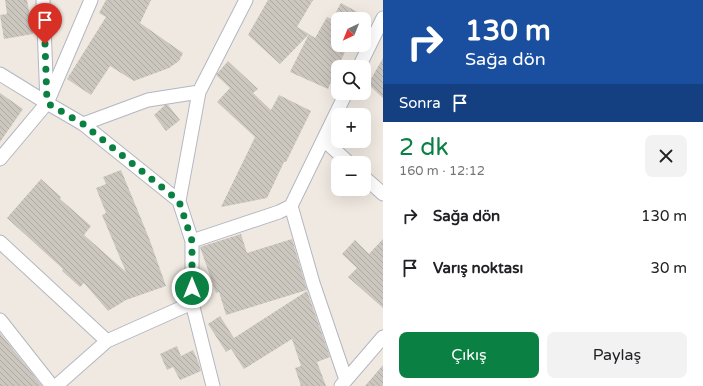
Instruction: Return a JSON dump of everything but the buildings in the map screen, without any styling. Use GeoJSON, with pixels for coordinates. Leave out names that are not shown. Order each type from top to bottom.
{"type":"FeatureCollection","features":[{"type":"Feature","properties":{"kind":"street"},"geometry":{"type":"LineString","coordinates":[[43,0],[47,103]]}},
{"type":"Feature","properties":{"kind":"street"},"geometry":{"type":"LineString","coordinates":[[0,159],[47,103],[91,0]]}},
{"type":"Feature","properties":{"kind":"street"},"geometry":{"type":"LineString","coordinates":[[213,386],[192,303],[192,241],[179,201],[199,92],[246,0]]}},
{"type":"Feature","properties":{"kind":"street"},"geometry":{"type":"LineString","coordinates":[[363,60],[382,23]]}},
{"type":"Feature","properties":{"kind":"street"},"geometry":{"type":"LineString","coordinates":[[0,74],[83,124],[179,201]]}},
{"type":"Feature","properties":{"kind":"street"},"geometry":{"type":"LineString","coordinates":[[83,124],[148,100],[199,92]]}},
{"type":"Feature","properties":{"kind":"street"},"geometry":{"type":"LineString","coordinates":[[192,241],[266,215],[279,212],[291,206],[343,100]]}},
{"type":"Feature","properties":{"kind":"street"},"geometry":{"type":"LineString","coordinates":[[324,140],[341,156]]}},
{"type":"Feature","properties":{"kind":"street"},"geometry":{"type":"LineString","coordinates":[[371,183],[383,194]]}},
{"type":"Feature","properties":{"kind":"street"},"geometry":{"type":"LineString","coordinates":[[291,206],[343,383]]}},
{"type":"Feature","properties":{"kind":"street"},"geometry":{"type":"LineString","coordinates":[[0,242],[108,341]]}},
{"type":"Feature","properties":{"kind":"street"},"geometry":{"type":"LineString","coordinates":[[56,386],[108,341],[192,303]]}},
{"type":"Feature","properties":{"kind":"street"},"geometry":{"type":"LineString","coordinates":[[0,320],[52,386]]}},
{"type":"Feature","properties":{"kind":"street"},"geometry":{"type":"LineString","coordinates":[[343,383],[383,337]]}},
{"type":"Feature","properties":{"kind":"route"},"geometry":{"type":"LineString","coordinates":[[45,44],[47,103],[83,124],[179,201],[192,241],[192,288]]}}]}
